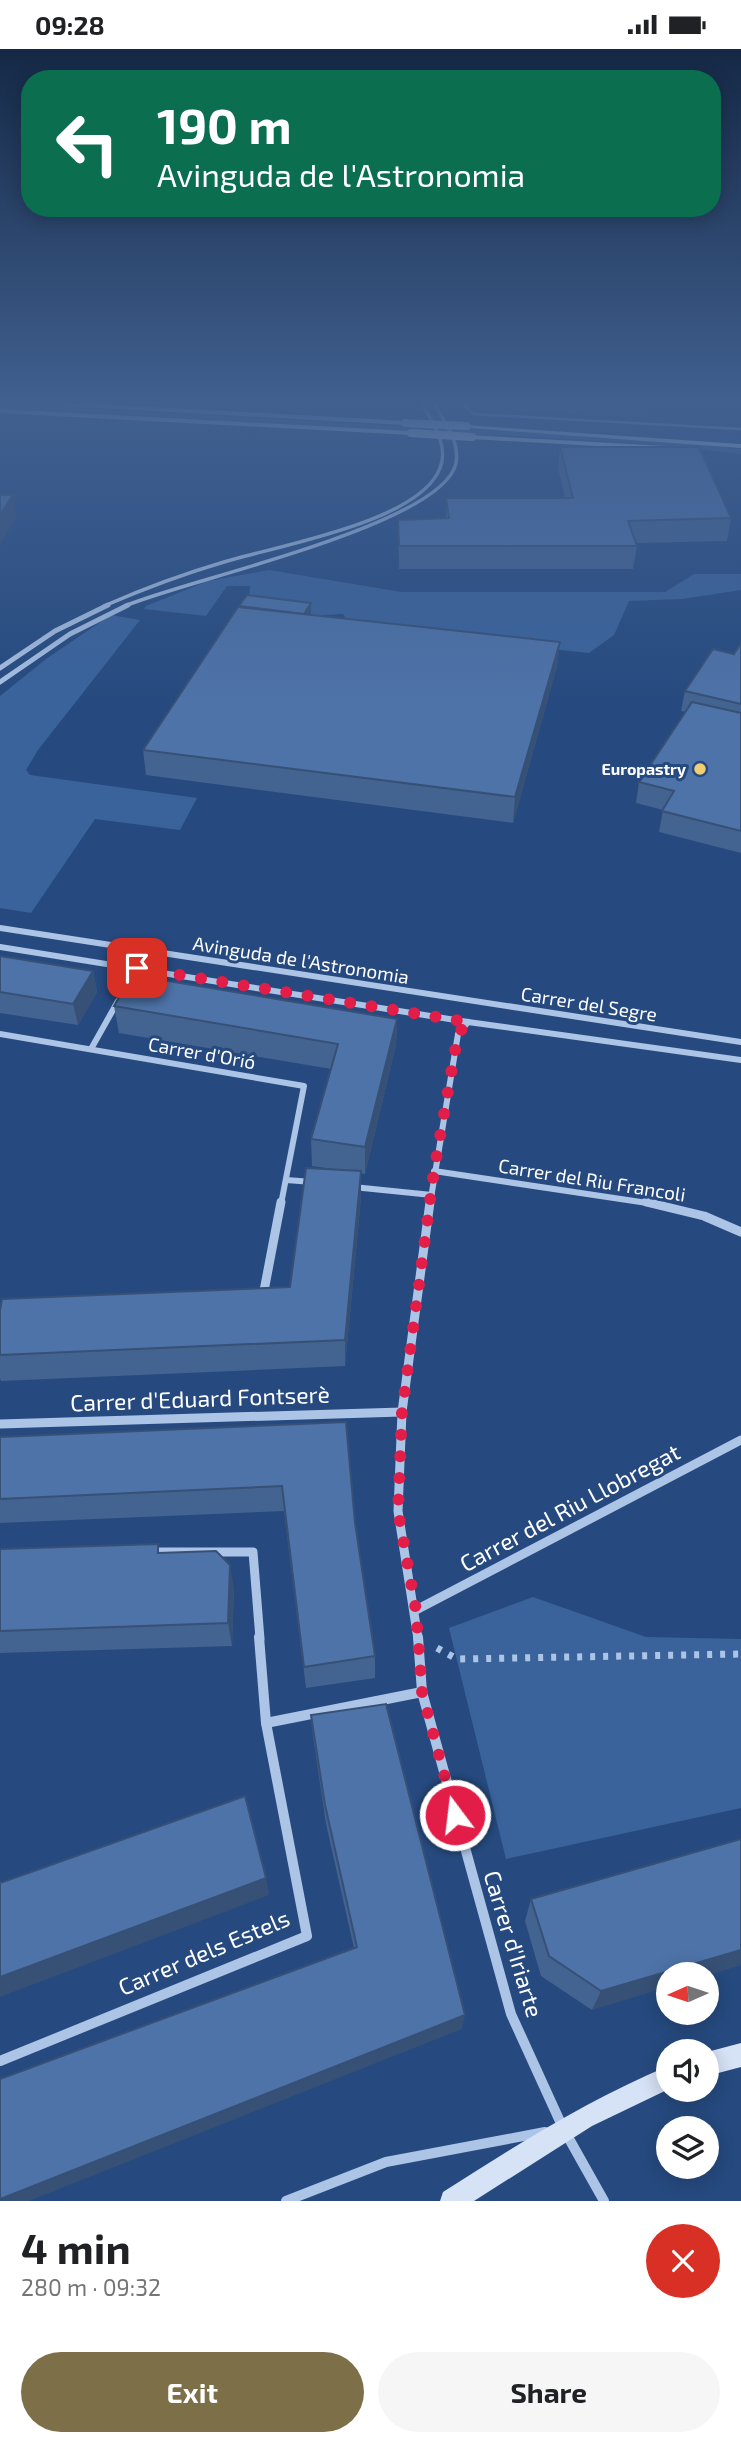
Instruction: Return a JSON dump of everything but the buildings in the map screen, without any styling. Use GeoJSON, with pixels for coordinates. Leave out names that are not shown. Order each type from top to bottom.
{"type":"FeatureCollection","features":[{"type":"Feature","properties":{"kind":"street"},"geometry":{"type":"LineString","coordinates":[[0,668],[36,643],[114,602],[197,571],[366,521],[402,504]]}},
{"type":"Feature","properties":{"kind":"street"},"geometry":{"type":"LineString","coordinates":[[0,682],[48,647],[103,616],[146,597],[202,577],[355,532],[417,504]]}},
{"type":"Feature","properties":{"kind":"street","name":"Avinguda de l'Astronomia"},"geometry":{"type":"LineString","coordinates":[[0,928],[432,996]]}},
{"type":"Feature","properties":{"kind":"street","name":"Avinguda de l'Astronomia"},"geometry":{"type":"LineString","coordinates":[[0,947],[468,1022]]}},
{"type":"Feature","properties":{"kind":"street"},"geometry":{"type":"LineString","coordinates":[[131,980],[137,968]]}},
{"type":"Feature","properties":{"kind":"street"},"geometry":{"type":"LineString","coordinates":[[91,1049],[124,992]]}},
{"type":"Feature","properties":{"kind":"street","name":"Carrer del Segre"},"geometry":{"type":"LineString","coordinates":[[432,996],[741,1042]]}},
{"type":"Feature","properties":{"kind":"street","name":"Carrer del Segre"},"geometry":{"type":"LineString","coordinates":[[468,1022],[741,1060]]}},
{"type":"Feature","properties":{"kind":"street","name":"Carrer d'Iriarte"},"geometry":{"type":"LineString","coordinates":[[468,1022],[458,1034],[434,1171],[402,1412],[398,1511],[416,1610],[422,1692],[511,2014],[563,2128],[604,2201]]}},
{"type":"Feature","properties":{"kind":"street","name":"Carrer d'Orió"},"geometry":{"type":"LineString","coordinates":[[0,1034],[304,1086],[286,1179]]}},
{"type":"Feature","properties":{"kind":"street","name":"Carrer del Riu Francoli"},"geometry":{"type":"LineString","coordinates":[[434,1171],[629,1198],[690,1212],[729,1224],[741,1232]]}},
{"type":"Feature","properties":{"kind":"street"},"geometry":{"type":"LineString","coordinates":[[248,1297],[262,1297],[286,1179],[326,1184]]}},
{"type":"Feature","properties":{"kind":"street"},"geometry":{"type":"LineString","coordinates":[[339,1185],[432,1195]]}},
{"type":"Feature","properties":{"kind":"street","name":"Carrer d'Eduard Fontserè"},"geometry":{"type":"LineString","coordinates":[[0,1424],[402,1412]]}},
{"type":"Feature","properties":{"kind":"street","name":"Carrer del Riu Llobregat"},"geometry":{"type":"LineString","coordinates":[[416,1610],[741,1440]]}},
{"type":"Feature","properties":{"kind":"street"},"geometry":{"type":"LineString","coordinates":[[133,1552],[253,1552],[266,1723],[422,1692]]}},
{"type":"Feature","properties":{"kind":"street","name":"Carrer dels Estels"},"geometry":{"type":"LineString","coordinates":[[0,2061],[307,1936],[266,1723]]}},
{"type":"Feature","properties":{"kind":"street"},"geometry":{"type":"LineString","coordinates":[[719,2061],[741,2055]]}},
{"type":"Feature","properties":{"kind":"street"},"geometry":{"type":"LineString","coordinates":[[452,2201],[563,2128],[625,2095],[656,2083]]}},
{"type":"Feature","properties":{"kind":"street"},"geometry":{"type":"LineString","coordinates":[[286,2201],[386,2162],[563,2128]]}},
{"type":"Feature","properties":{"kind":"path"},"geometry":{"type":"LineString","coordinates":[[435,1647],[457,1659],[741,1654]]}},
{"type":"Feature","properties":{"kind":"shaded area"},"geometry":{"type":"Polygon","coordinates":[[[269,570],[402,592],[665,592],[694,574],[741,574],[741,590],[682,599],[629,601],[614,635],[589,653],[351,628],[343,614],[311,616],[248,608],[250,586],[227,586],[206,616],[144,609],[208,581],[269,570]]]}},
{"type":"Feature","properties":{"kind":"shaded area"},"geometry":{"type":"Polygon","coordinates":[[[111,615],[140,620],[38,750],[26,770],[30,775],[197,798],[180,830],[95,819],[31,913],[0,908],[0,696],[46,659],[111,615]]]}},
{"type":"Feature","properties":{"kind":"shaded area"},"geometry":{"type":"Polygon","coordinates":[[[533,1597],[646,1637],[741,1639],[741,1808],[506,1859],[449,1628],[533,1597]]]}},
{"type":"Feature","properties":{"kind":"place","name":"Europastry"},"geometry":{"type":"Point","coordinates":[700,769]}},
{"type":"Feature","properties":{"kind":"route"},"geometry":{"type":"LineString","coordinates":[[137,968],[468,1022],[458,1034],[434,1171],[402,1412],[398,1511],[416,1610],[422,1692],[455,1815]]}}]}
